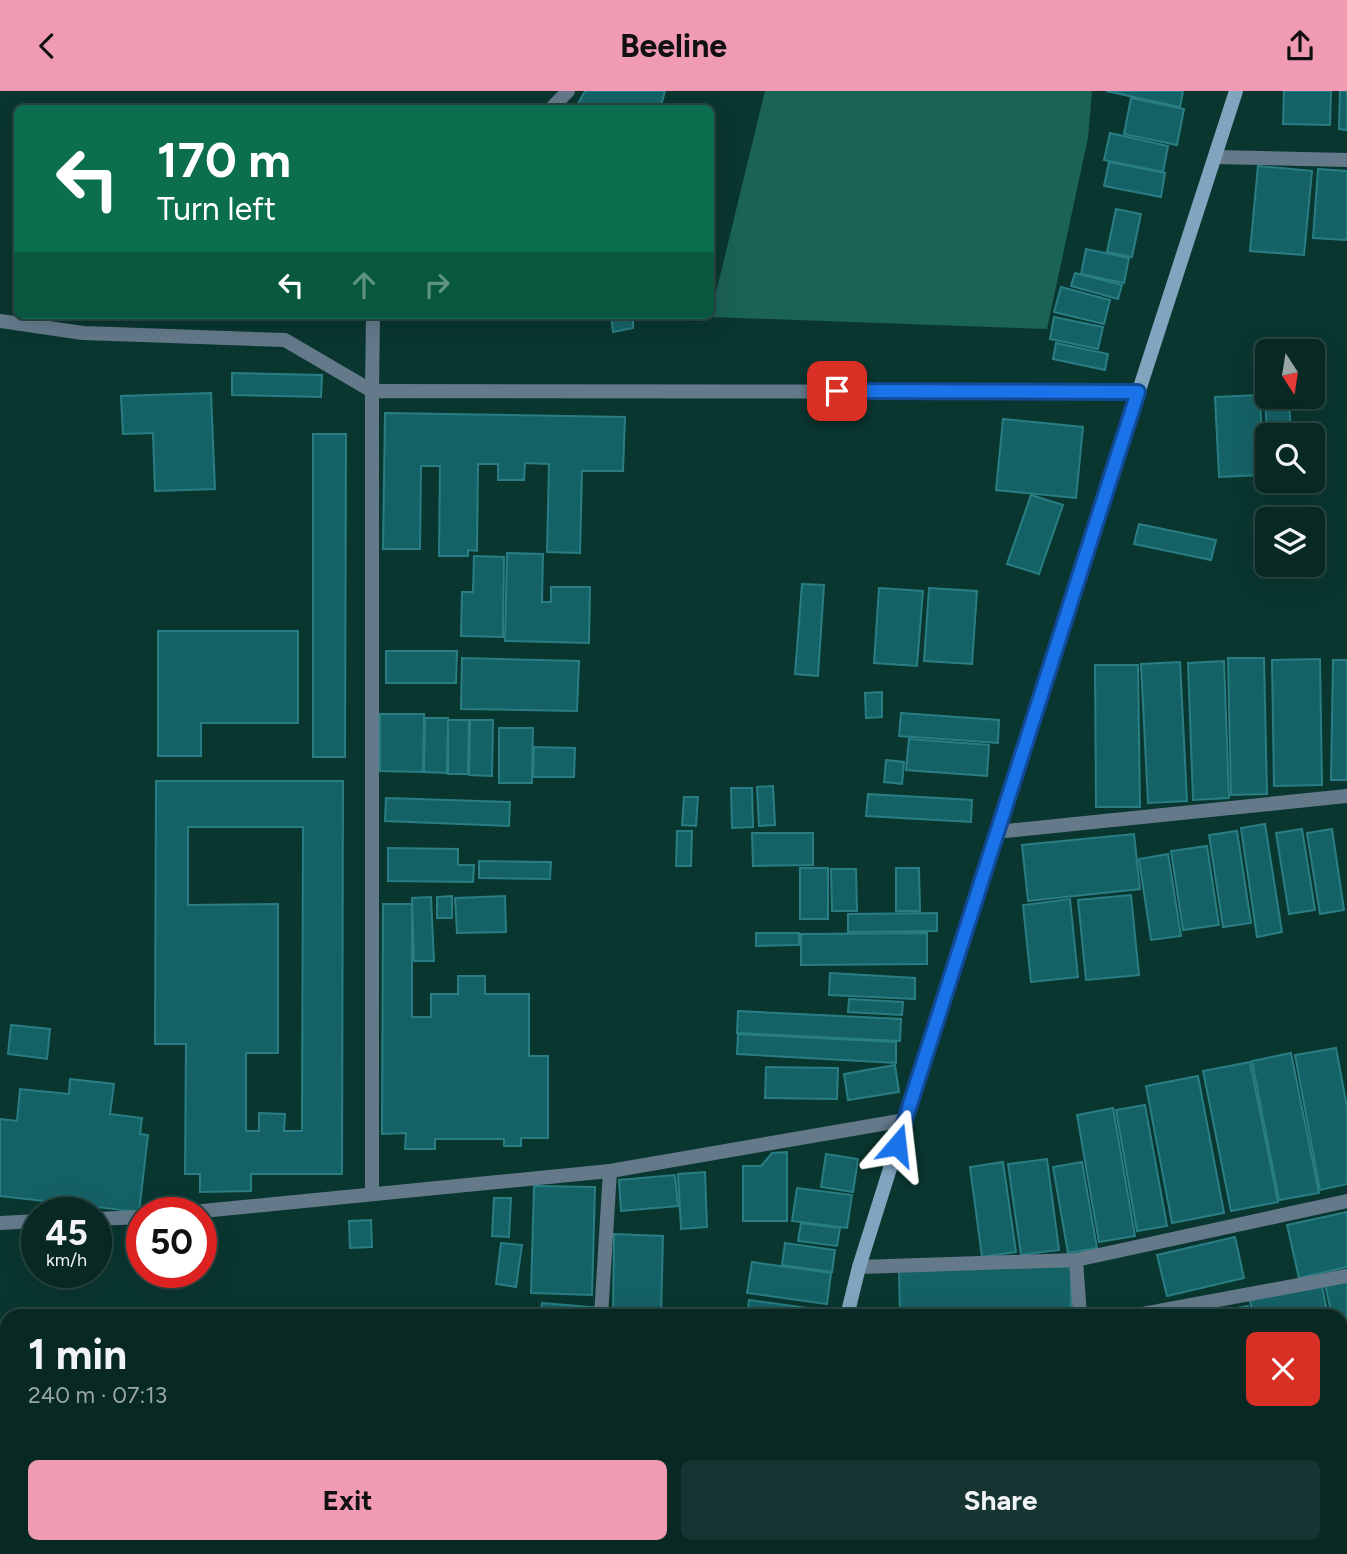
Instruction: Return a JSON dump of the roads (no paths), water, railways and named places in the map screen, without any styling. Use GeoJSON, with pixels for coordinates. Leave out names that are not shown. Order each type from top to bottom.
{"type":"FeatureCollection","features":[{"type":"Feature","properties":{"kind":"main road"},"geometry":{"type":"LineString","coordinates":[[849,1309],[859,1267],[996,832],[1236,91]]}},
{"type":"Feature","properties":{"kind":"street"},"geometry":{"type":"LineString","coordinates":[[555,105],[568,91]]}},
{"type":"Feature","properties":{"kind":"street"},"geometry":{"type":"LineString","coordinates":[[1215,157],[1347,160]]}},
{"type":"Feature","properties":{"kind":"street"},"geometry":{"type":"LineString","coordinates":[[372,1194],[373,319]]}},
{"type":"Feature","properties":{"kind":"street"},"geometry":{"type":"LineString","coordinates":[[0,321],[83,333],[285,340],[372,391],[1138,392]]}},
{"type":"Feature","properties":{"kind":"street"},"geometry":{"type":"LineString","coordinates":[[996,832],[1347,796]]}},
{"type":"Feature","properties":{"kind":"street"},"geometry":{"type":"LineString","coordinates":[[217,1210],[610,1171],[905,1120]]}},
{"type":"Feature","properties":{"kind":"street"},"geometry":{"type":"LineString","coordinates":[[601,1309],[610,1171]]}},
{"type":"Feature","properties":{"kind":"street"},"geometry":{"type":"LineString","coordinates":[[859,1267],[1076,1260],[1347,1201]]}},
{"type":"Feature","properties":{"kind":"street"},"geometry":{"type":"LineString","coordinates":[[0,1223],[21,1222]]}},
{"type":"Feature","properties":{"kind":"street"},"geometry":{"type":"LineString","coordinates":[[1076,1260],[1080,1309]]}},
{"type":"Feature","properties":{"kind":"street"},"geometry":{"type":"LineString","coordinates":[[1170,1309],[1347,1276]]}}]}
